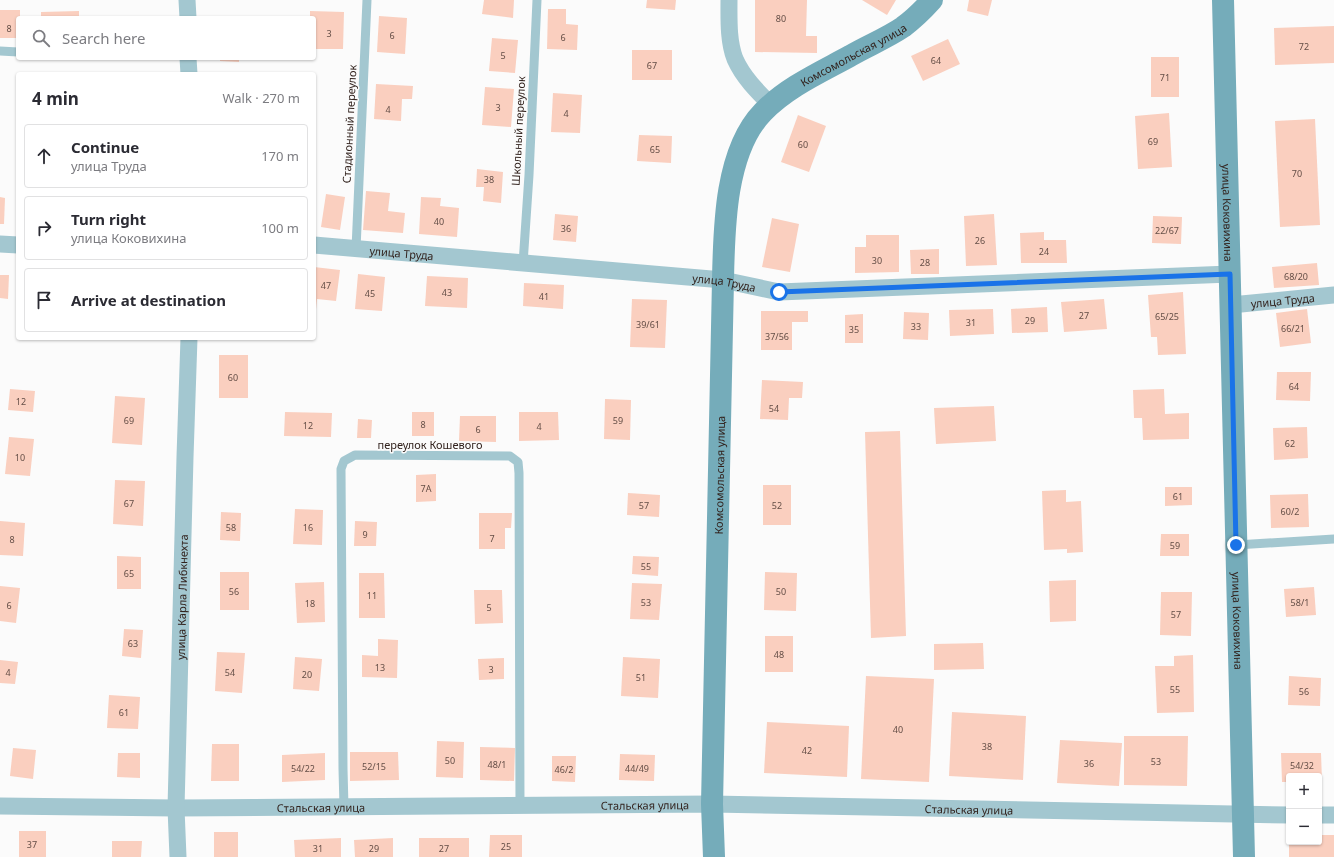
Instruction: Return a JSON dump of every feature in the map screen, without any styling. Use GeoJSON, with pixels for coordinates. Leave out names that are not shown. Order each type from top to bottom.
{"type":"FeatureCollection","features":[{"type":"Feature","properties":{"kind":"main road","name":"Комсомольская улица"},"geometry":{"type":"LineString","coordinates":[[714,857],[712,804],[724,233],[729,196],[737,156],[748,132],[763,112],[792,89],[903,27],[920,13],[932,0]]}},
{"type":"Feature","properties":{"kind":"main road","name":"улица Коковихина"},"geometry":{"type":"LineString","coordinates":[[1223,0],[1244,857]]}},
{"type":"Feature","properties":{"kind":"street"},"geometry":{"type":"LineString","coordinates":[[188,0],[188,16]]}},
{"type":"Feature","properties":{"kind":"street"},"geometry":{"type":"LineString","coordinates":[[729,0],[729,24],[735,58],[744,75],[772,105]]}},
{"type":"Feature","properties":{"kind":"street"},"geometry":{"type":"LineString","coordinates":[[188,60],[188,72]]}},
{"type":"Feature","properties":{"kind":"street"},"geometry":{"type":"LineString","coordinates":[[0,244],[16,245]]}},
{"type":"Feature","properties":{"kind":"street","name":"улица Труда"},"geometry":{"type":"LineString","coordinates":[[316,246],[356,248],[523,264],[723,280],[779,292],[1230,274]]}},
{"type":"Feature","properties":{"kind":"street","name":"улица Труда"},"geometry":{"type":"LineString","coordinates":[[1231,305],[1334,295]]}},
{"type":"Feature","properties":{"kind":"street","name":"улица Карла Либкнехта"},"geometry":{"type":"LineString","coordinates":[[178,857],[176,808],[189,340]]}},
{"type":"Feature","properties":{"kind":"street","name":"Стальская улица"},"geometry":{"type":"LineString","coordinates":[[0,806],[176,808],[712,804],[1286,815]]}},
{"type":"Feature","properties":{"kind":"street"},"geometry":{"type":"LineString","coordinates":[[1322,815],[1334,815]]}},
{"type":"Feature","properties":{"kind":"lane","name":"Стадионный переулок"},"geometry":{"type":"LineString","coordinates":[[356,248],[367,0]]}},
{"type":"Feature","properties":{"kind":"lane","name":"Школьный переулок"},"geometry":{"type":"LineString","coordinates":[[523,264],[529,175],[537,0]]}},
{"type":"Feature","properties":{"kind":"lane"},"geometry":{"type":"LineString","coordinates":[[0,51],[16,52]]}},
{"type":"Feature","properties":{"kind":"lane","name":"переулок Кошевого"},"geometry":{"type":"LineString","coordinates":[[344,807],[342,761],[341,469],[344,461],[355,455],[510,456],[518,462],[520,806]]}},
{"type":"Feature","properties":{"kind":"lane"},"geometry":{"type":"LineString","coordinates":[[1236,545],[1334,539]]}},
{"type":"Feature","properties":{"kind":"building"},"geometry":{"type":"Polygon","coordinates":[[[484,0],[514,0],[513,18],[482,14],[484,0]]]}},
{"type":"Feature","properties":{"kind":"building"},"geometry":{"type":"Polygon","coordinates":[[[647,0],[676,0],[675,10],[646,8],[647,0]]]}},
{"type":"Feature","properties":{"kind":"building"},"geometry":{"type":"Polygon","coordinates":[[[755,0],[807,0],[806,36],[817,36],[817,53],[755,52],[755,0]]]}},
{"type":"Feature","properties":{"kind":"building"},"geometry":{"type":"Polygon","coordinates":[[[862,0],[896,0],[887,15],[862,0]]]}},
{"type":"Feature","properties":{"kind":"building"},"geometry":{"type":"Polygon","coordinates":[[[969,0],[992,0],[988,16],[967,11],[969,0]]]}},
{"type":"Feature","properties":{"kind":"building"},"geometry":{"type":"Polygon","coordinates":[[[548,9],[566,9],[566,24],[578,25],[577,50],[547,49],[548,9]]]}},
{"type":"Feature","properties":{"kind":"building"},"geometry":{"type":"Polygon","coordinates":[[[0,10],[20,10],[20,16],[16,16],[16,38],[0,38],[0,10]]]}},
{"type":"Feature","properties":{"kind":"building"},"geometry":{"type":"Polygon","coordinates":[[[79,11],[79,16],[41,16],[41,12],[79,11]]]}},
{"type":"Feature","properties":{"kind":"building"},"geometry":{"type":"Polygon","coordinates":[[[310,11],[344,12],[343,49],[316,49],[316,16],[310,16],[310,11]]]}},
{"type":"Feature","properties":{"kind":"building"},"geometry":{"type":"Polygon","coordinates":[[[379,16],[407,18],[405,54],[377,52],[379,16]]]}},
{"type":"Feature","properties":{"kind":"building"},"geometry":{"type":"Polygon","coordinates":[[[1334,26],[1334,63],[1275,65],[1274,28],[1334,26]]]}},
{"type":"Feature","properties":{"kind":"building"},"geometry":{"type":"Polygon","coordinates":[[[492,38],[518,40],[515,73],[489,71],[492,38]]]}},
{"type":"Feature","properties":{"kind":"building"},"geometry":{"type":"Polygon","coordinates":[[[948,39],[960,64],[923,81],[911,56],[948,39]]]}},
{"type":"Feature","properties":{"kind":"building"},"geometry":{"type":"Polygon","coordinates":[[[632,50],[672,50],[672,80],[632,80],[632,50]]]}},
{"type":"Feature","properties":{"kind":"building"},"geometry":{"type":"Polygon","coordinates":[[[1151,57],[1179,57],[1179,97],[1151,97],[1151,57]]]}},
{"type":"Feature","properties":{"kind":"building"},"geometry":{"type":"Polygon","coordinates":[[[239,60],[239,62],[220,61],[239,60]]]}},
{"type":"Feature","properties":{"kind":"building"},"geometry":{"type":"Polygon","coordinates":[[[376,84],[413,86],[412,99],[402,99],[401,121],[374,119],[376,84]]]}},
{"type":"Feature","properties":{"kind":"building"},"geometry":{"type":"Polygon","coordinates":[[[485,87],[514,89],[511,127],[482,125],[485,87]]]}},
{"type":"Feature","properties":{"kind":"building"},"geometry":{"type":"Polygon","coordinates":[[[553,93],[582,95],[580,133],[551,132],[553,93]]]}},
{"type":"Feature","properties":{"kind":"building"},"geometry":{"type":"Polygon","coordinates":[[[1169,113],[1172,167],[1138,169],[1135,116],[1169,113]]]}},
{"type":"Feature","properties":{"kind":"building"},"geometry":{"type":"Polygon","coordinates":[[[798,115],[826,126],[809,172],[781,162],[798,115]]]}},
{"type":"Feature","properties":{"kind":"building"},"geometry":{"type":"Polygon","coordinates":[[[1315,119],[1320,225],[1280,227],[1275,121],[1315,119]]]}},
{"type":"Feature","properties":{"kind":"building"},"geometry":{"type":"Polygon","coordinates":[[[639,135],[672,136],[671,163],[637,161],[639,135]]]}},
{"type":"Feature","properties":{"kind":"building"},"geometry":{"type":"Polygon","coordinates":[[[477,169],[503,172],[501,203],[483,201],[484,187],[476,187],[477,169]]]}},
{"type":"Feature","properties":{"kind":"building"},"geometry":{"type":"Polygon","coordinates":[[[366,191],[390,193],[388,211],[405,213],[403,233],[363,230],[366,191]]]}},
{"type":"Feature","properties":{"kind":"building"},"geometry":{"type":"Polygon","coordinates":[[[326,194],[345,197],[340,230],[321,227],[326,194]]]}},
{"type":"Feature","properties":{"kind":"building"},"geometry":{"type":"Polygon","coordinates":[[[0,197],[5,198],[4,224],[0,224],[0,197]]]}},
{"type":"Feature","properties":{"kind":"building"},"geometry":{"type":"Polygon","coordinates":[[[421,197],[441,198],[440,206],[459,208],[457,237],[419,234],[421,197]]]}},
{"type":"Feature","properties":{"kind":"building"},"geometry":{"type":"Polygon","coordinates":[[[555,214],[578,216],[576,242],[553,240],[555,214]]]}},
{"type":"Feature","properties":{"kind":"building"},"geometry":{"type":"Polygon","coordinates":[[[994,214],[997,265],[966,266],[964,216],[994,214]]]}},
{"type":"Feature","properties":{"kind":"building"},"geometry":{"type":"Polygon","coordinates":[[[1153,216],[1182,217],[1181,244],[1152,243],[1153,216]]]}},
{"type":"Feature","properties":{"kind":"building"},"geometry":{"type":"Polygon","coordinates":[[[772,218],[799,224],[790,272],[762,267],[772,218]]]}},
{"type":"Feature","properties":{"kind":"building"},"geometry":{"type":"Polygon","coordinates":[[[1044,232],[1044,240],[1066,240],[1067,263],[1021,263],[1020,233],[1044,232]]]}},
{"type":"Feature","properties":{"kind":"building"},"geometry":{"type":"Polygon","coordinates":[[[866,235],[899,235],[899,272],[855,273],[855,247],[866,247],[866,235]]]}},
{"type":"Feature","properties":{"kind":"building"},"geometry":{"type":"Polygon","coordinates":[[[939,249],[939,274],[911,274],[910,250],[939,249]]]}},
{"type":"Feature","properties":{"kind":"building"},"geometry":{"type":"Polygon","coordinates":[[[1317,263],[1319,285],[1274,288],[1272,267],[1317,263]]]}},
{"type":"Feature","properties":{"kind":"building"},"geometry":{"type":"Polygon","coordinates":[[[316,267],[340,270],[336,301],[317,299],[316,310],[316,267]]]}},
{"type":"Feature","properties":{"kind":"building"},"geometry":{"type":"Polygon","coordinates":[[[358,274],[385,277],[382,311],[355,309],[358,274]]]}},
{"type":"Feature","properties":{"kind":"building"},"geometry":{"type":"Polygon","coordinates":[[[0,275],[9,275],[8,299],[0,298],[0,275]]]}},
{"type":"Feature","properties":{"kind":"building"},"geometry":{"type":"Polygon","coordinates":[[[427,276],[468,278],[467,308],[425,306],[427,276]]]}},
{"type":"Feature","properties":{"kind":"building"},"geometry":{"type":"Polygon","coordinates":[[[524,283],[564,285],[563,309],[523,306],[524,283]]]}},
{"type":"Feature","properties":{"kind":"building"},"geometry":{"type":"Polygon","coordinates":[[[1183,292],[1186,354],[1158,355],[1157,337],[1151,337],[1148,295],[1183,292]]]}},
{"type":"Feature","properties":{"kind":"building"},"geometry":{"type":"Polygon","coordinates":[[[632,299],[667,300],[665,348],[630,347],[632,299]]]}},
{"type":"Feature","properties":{"kind":"building"},"geometry":{"type":"Polygon","coordinates":[[[1104,299],[1107,329],[1064,332],[1061,302],[1104,299]]]}},
{"type":"Feature","properties":{"kind":"building"},"geometry":{"type":"Polygon","coordinates":[[[1047,307],[1048,332],[1012,333],[1011,309],[1047,307]]]}},
{"type":"Feature","properties":{"kind":"building"},"geometry":{"type":"Polygon","coordinates":[[[993,309],[994,334],[950,336],[949,310],[993,309]]]}},
{"type":"Feature","properties":{"kind":"building"},"geometry":{"type":"Polygon","coordinates":[[[1307,309],[1311,343],[1280,347],[1276,313],[1307,309]]]}},
{"type":"Feature","properties":{"kind":"building"},"geometry":{"type":"Polygon","coordinates":[[[761,311],[808,311],[808,322],[792,322],[792,350],[761,350],[761,311]]]}},
{"type":"Feature","properties":{"kind":"building"},"geometry":{"type":"Polygon","coordinates":[[[904,312],[929,313],[928,340],[903,339],[904,312]]]}},
{"type":"Feature","properties":{"kind":"building"},"geometry":{"type":"Polygon","coordinates":[[[863,314],[863,343],[845,343],[845,315],[863,314]]]}},
{"type":"Feature","properties":{"kind":"building"},"geometry":{"type":"Polygon","coordinates":[[[219,355],[248,355],[248,398],[219,398],[219,355]]]}},
{"type":"Feature","properties":{"kind":"building"},"geometry":{"type":"Polygon","coordinates":[[[1277,372],[1311,372],[1310,401],[1276,400],[1277,372]]]}},
{"type":"Feature","properties":{"kind":"building"},"geometry":{"type":"Polygon","coordinates":[[[762,380],[803,382],[802,398],[789,398],[788,420],[760,419],[762,380]]]}},
{"type":"Feature","properties":{"kind":"building"},"geometry":{"type":"Polygon","coordinates":[[[10,389],[35,391],[33,412],[8,410],[10,389]]]}},
{"type":"Feature","properties":{"kind":"building"},"geometry":{"type":"Polygon","coordinates":[[[1164,389],[1165,414],[1189,413],[1189,439],[1143,440],[1142,418],[1134,418],[1133,390],[1164,389]]]}},
{"type":"Feature","properties":{"kind":"building"},"geometry":{"type":"Polygon","coordinates":[[[115,396],[145,398],[142,445],[112,443],[115,396]]]}},
{"type":"Feature","properties":{"kind":"building"},"geometry":{"type":"Polygon","coordinates":[[[605,399],[631,400],[630,440],[604,439],[605,399]]]}},
{"type":"Feature","properties":{"kind":"building"},"geometry":{"type":"Polygon","coordinates":[[[994,406],[996,441],[936,444],[934,408],[994,406]]]}},
{"type":"Feature","properties":{"kind":"building"},"geometry":{"type":"Polygon","coordinates":[[[285,412],[332,413],[331,437],[284,436],[285,412]]]}},
{"type":"Feature","properties":{"kind":"building"},"geometry":{"type":"Polygon","coordinates":[[[412,412],[434,412],[434,436],[412,436],[412,412]]]}},
{"type":"Feature","properties":{"kind":"building"},"geometry":{"type":"Polygon","coordinates":[[[519,412],[558,412],[559,440],[519,441],[519,412]]]}},
{"type":"Feature","properties":{"kind":"building"},"geometry":{"type":"Polygon","coordinates":[[[460,416],[496,416],[496,442],[459,441],[460,416]]]}},
{"type":"Feature","properties":{"kind":"building"},"geometry":{"type":"Polygon","coordinates":[[[358,419],[372,420],[371,438],[357,438],[358,419]]]}},
{"type":"Feature","properties":{"kind":"building"},"geometry":{"type":"Polygon","coordinates":[[[1307,427],[1308,458],[1274,460],[1273,428],[1307,427]]]}},
{"type":"Feature","properties":{"kind":"building"},"geometry":{"type":"Polygon","coordinates":[[[900,431],[906,636],[871,638],[865,432],[900,431]]]}},
{"type":"Feature","properties":{"kind":"building"},"geometry":{"type":"Polygon","coordinates":[[[9,437],[34,439],[30,476],[5,474],[9,437]]]}},
{"type":"Feature","properties":{"kind":"building"},"geometry":{"type":"Polygon","coordinates":[[[436,474],[436,501],[416,502],[416,475],[436,474]]]}},
{"type":"Feature","properties":{"kind":"building"},"geometry":{"type":"Polygon","coordinates":[[[115,480],[145,481],[143,526],[113,524],[115,480]]]}},
{"type":"Feature","properties":{"kind":"building"},"geometry":{"type":"Polygon","coordinates":[[[763,485],[791,485],[791,525],[763,525],[763,485]]]}},
{"type":"Feature","properties":{"kind":"building"},"geometry":{"type":"Polygon","coordinates":[[[1165,487],[1192,487],[1192,505],[1165,506],[1165,487]]]}},
{"type":"Feature","properties":{"kind":"building"},"geometry":{"type":"Polygon","coordinates":[[[1066,490],[1066,502],[1081,501],[1083,552],[1067,553],[1067,549],[1044,550],[1042,491],[1066,490]]]}},
{"type":"Feature","properties":{"kind":"building"},"geometry":{"type":"Polygon","coordinates":[[[628,493],[660,495],[659,517],[627,515],[628,493]]]}},
{"type":"Feature","properties":{"kind":"building"},"geometry":{"type":"Polygon","coordinates":[[[1308,494],[1309,527],[1271,528],[1270,495],[1308,494]]]}},
{"type":"Feature","properties":{"kind":"building"},"geometry":{"type":"Polygon","coordinates":[[[295,509],[323,510],[322,545],[293,544],[295,509]]]}},
{"type":"Feature","properties":{"kind":"building"},"geometry":{"type":"Polygon","coordinates":[[[221,512],[241,513],[240,541],[220,540],[221,512]]]}},
{"type":"Feature","properties":{"kind":"building"},"geometry":{"type":"Polygon","coordinates":[[[479,513],[512,513],[511,528],[505,528],[505,549],[479,549],[479,513]]]}},
{"type":"Feature","properties":{"kind":"building"},"geometry":{"type":"Polygon","coordinates":[[[0,521],[25,523],[23,556],[0,555],[0,521]]]}},
{"type":"Feature","properties":{"kind":"building"},"geometry":{"type":"Polygon","coordinates":[[[355,521],[377,522],[376,546],[354,546],[355,521]]]}},
{"type":"Feature","properties":{"kind":"building"},"geometry":{"type":"Polygon","coordinates":[[[1161,534],[1189,534],[1189,556],[1160,556],[1161,534]]]}},
{"type":"Feature","properties":{"kind":"building"},"geometry":{"type":"Polygon","coordinates":[[[117,556],[141,557],[141,589],[117,589],[117,556]]]}},
{"type":"Feature","properties":{"kind":"building"},"geometry":{"type":"Polygon","coordinates":[[[633,556],[659,557],[658,576],[632,574],[633,556]]]}},
{"type":"Feature","properties":{"kind":"building"},"geometry":{"type":"Polygon","coordinates":[[[220,572],[249,572],[249,610],[220,610],[220,572]]]}},
{"type":"Feature","properties":{"kind":"building"},"geometry":{"type":"Polygon","coordinates":[[[765,572],[797,573],[796,611],[764,610],[765,572]]]}},
{"type":"Feature","properties":{"kind":"building"},"geometry":{"type":"Polygon","coordinates":[[[359,573],[384,573],[385,618],[359,618],[359,573]]]}},
{"type":"Feature","properties":{"kind":"building"},"geometry":{"type":"Polygon","coordinates":[[[1076,580],[1076,621],[1050,622],[1049,581],[1076,580]]]}},
{"type":"Feature","properties":{"kind":"building"},"geometry":{"type":"Polygon","coordinates":[[[324,582],[325,622],[297,623],[295,583],[324,582]]]}},
{"type":"Feature","properties":{"kind":"building"},"geometry":{"type":"Polygon","coordinates":[[[632,583],[662,584],[659,620],[630,619],[632,583]]]}},
{"type":"Feature","properties":{"kind":"building"},"geometry":{"type":"Polygon","coordinates":[[[0,586],[20,588],[16,623],[0,621],[0,586]]]}},
{"type":"Feature","properties":{"kind":"building"},"geometry":{"type":"Polygon","coordinates":[[[1314,587],[1316,615],[1286,617],[1284,589],[1314,587]]]}},
{"type":"Feature","properties":{"kind":"building"},"geometry":{"type":"Polygon","coordinates":[[[474,590],[502,590],[503,623],[475,624],[474,590]]]}},
{"type":"Feature","properties":{"kind":"building"},"geometry":{"type":"Polygon","coordinates":[[[1161,592],[1192,592],[1191,636],[1160,635],[1161,592]]]}},
{"type":"Feature","properties":{"kind":"building"},"geometry":{"type":"Polygon","coordinates":[[[124,629],[143,630],[141,658],[122,656],[124,629]]]}},
{"type":"Feature","properties":{"kind":"building"},"geometry":{"type":"Polygon","coordinates":[[[765,636],[793,636],[793,672],[765,672],[765,636]]]}},
{"type":"Feature","properties":{"kind":"building"},"geometry":{"type":"Polygon","coordinates":[[[378,639],[398,640],[397,678],[362,677],[362,655],[378,656],[378,639]]]}},
{"type":"Feature","properties":{"kind":"building"},"geometry":{"type":"Polygon","coordinates":[[[983,643],[984,669],[934,670],[934,644],[983,643]]]}},
{"type":"Feature","properties":{"kind":"building"},"geometry":{"type":"Polygon","coordinates":[[[217,652],[245,653],[242,693],[215,691],[217,652]]]}},
{"type":"Feature","properties":{"kind":"building"},"geometry":{"type":"Polygon","coordinates":[[[1193,655],[1194,712],[1157,713],[1155,666],[1174,666],[1174,656],[1193,655]]]}},
{"type":"Feature","properties":{"kind":"building"},"geometry":{"type":"Polygon","coordinates":[[[295,657],[322,659],[319,691],[293,689],[295,657]]]}},
{"type":"Feature","properties":{"kind":"building"},"geometry":{"type":"Polygon","coordinates":[[[623,657],[660,659],[658,698],[621,696],[623,657]]]}},
{"type":"Feature","properties":{"kind":"building"},"geometry":{"type":"Polygon","coordinates":[[[504,658],[504,679],[479,680],[478,659],[504,658]]]}},
{"type":"Feature","properties":{"kind":"building"},"geometry":{"type":"Polygon","coordinates":[[[0,660],[18,662],[15,684],[0,683],[0,660]]]}},
{"type":"Feature","properties":{"kind":"building"},"geometry":{"type":"Polygon","coordinates":[[[866,676],[934,679],[929,782],[861,779],[866,676]]]}},
{"type":"Feature","properties":{"kind":"building"},"geometry":{"type":"Polygon","coordinates":[[[1289,676],[1321,678],[1320,706],[1288,705],[1289,676]]]}},
{"type":"Feature","properties":{"kind":"building"},"geometry":{"type":"Polygon","coordinates":[[[109,695],[140,697],[138,729],[107,728],[109,695]]]}},
{"type":"Feature","properties":{"kind":"building"},"geometry":{"type":"Polygon","coordinates":[[[952,712],[1026,716],[1023,780],[949,776],[952,712]]]}},
{"type":"Feature","properties":{"kind":"building"},"geometry":{"type":"Polygon","coordinates":[[[767,722],[849,726],[847,777],[764,773],[767,722]]]}},
{"type":"Feature","properties":{"kind":"building"},"geometry":{"type":"Polygon","coordinates":[[[1124,736],[1188,736],[1187,786],[1124,785],[1124,736]]]}},
{"type":"Feature","properties":{"kind":"building"},"geometry":{"type":"Polygon","coordinates":[[[1060,740],[1122,743],[1119,786],[1057,783],[1060,740]]]}},
{"type":"Feature","properties":{"kind":"building"},"geometry":{"type":"Polygon","coordinates":[[[437,741],[464,742],[463,778],[436,777],[437,741]]]}},
{"type":"Feature","properties":{"kind":"building"},"geometry":{"type":"Polygon","coordinates":[[[212,744],[239,744],[239,781],[211,781],[212,744]]]}},
{"type":"Feature","properties":{"kind":"building"},"geometry":{"type":"Polygon","coordinates":[[[480,747],[515,748],[514,781],[480,780],[480,747]]]}},
{"type":"Feature","properties":{"kind":"building"},"geometry":{"type":"Polygon","coordinates":[[[13,748],[36,750],[33,779],[10,776],[13,748]]]}},
{"type":"Feature","properties":{"kind":"building"},"geometry":{"type":"Polygon","coordinates":[[[350,752],[398,752],[399,780],[350,781],[350,752]]]}},
{"type":"Feature","properties":{"kind":"building"},"geometry":{"type":"Polygon","coordinates":[[[118,753],[140,753],[140,778],[117,777],[118,753]]]}},
{"type":"Feature","properties":{"kind":"building"},"geometry":{"type":"Polygon","coordinates":[[[325,753],[325,780],[282,782],[282,755],[325,753]]]}},
{"type":"Feature","properties":{"kind":"building"},"geometry":{"type":"Polygon","coordinates":[[[1281,753],[1321,753],[1322,773],[1286,773],[1286,782],[1282,782],[1281,753]]]}},
{"type":"Feature","properties":{"kind":"building"},"geometry":{"type":"Polygon","coordinates":[[[620,754],[655,755],[654,781],[619,780],[620,754]]]}},
{"type":"Feature","properties":{"kind":"building"},"geometry":{"type":"Polygon","coordinates":[[[552,756],[576,756],[575,782],[552,781],[552,756]]]}},
{"type":"Feature","properties":{"kind":"building"},"geometry":{"type":"Polygon","coordinates":[[[19,831],[46,831],[46,857],[19,857],[19,831]]]}},
{"type":"Feature","properties":{"kind":"building"},"geometry":{"type":"Polygon","coordinates":[[[214,832],[238,832],[238,857],[214,857],[214,832]]]}},
{"type":"Feature","properties":{"kind":"building"},"geometry":{"type":"Polygon","coordinates":[[[490,835],[522,835],[522,857],[489,857],[490,835]]]}},
{"type":"Feature","properties":{"kind":"building"},"geometry":{"type":"Polygon","coordinates":[[[1322,835],[1334,835],[1334,857],[1289,857],[1289,845],[1322,845],[1322,835]]]}},
{"type":"Feature","properties":{"kind":"building"},"geometry":{"type":"Polygon","coordinates":[[[341,838],[341,857],[295,857],[294,840],[341,838]]]}},
{"type":"Feature","properties":{"kind":"building"},"geometry":{"type":"Polygon","coordinates":[[[393,838],[393,857],[355,857],[354,840],[393,838]]]}},
{"type":"Feature","properties":{"kind":"building"},"geometry":{"type":"Polygon","coordinates":[[[419,838],[469,838],[469,857],[419,857],[419,838]]]}},
{"type":"Feature","properties":{"kind":"building"},"geometry":{"type":"Polygon","coordinates":[[[112,841],[142,841],[141,857],[112,857],[112,841]]]}},
{"type":"Feature","properties":{"kind":"route"},"geometry":{"type":"LineString","coordinates":[[779,292],[1111,280],[1230,274],[1236,545]]}}]}
